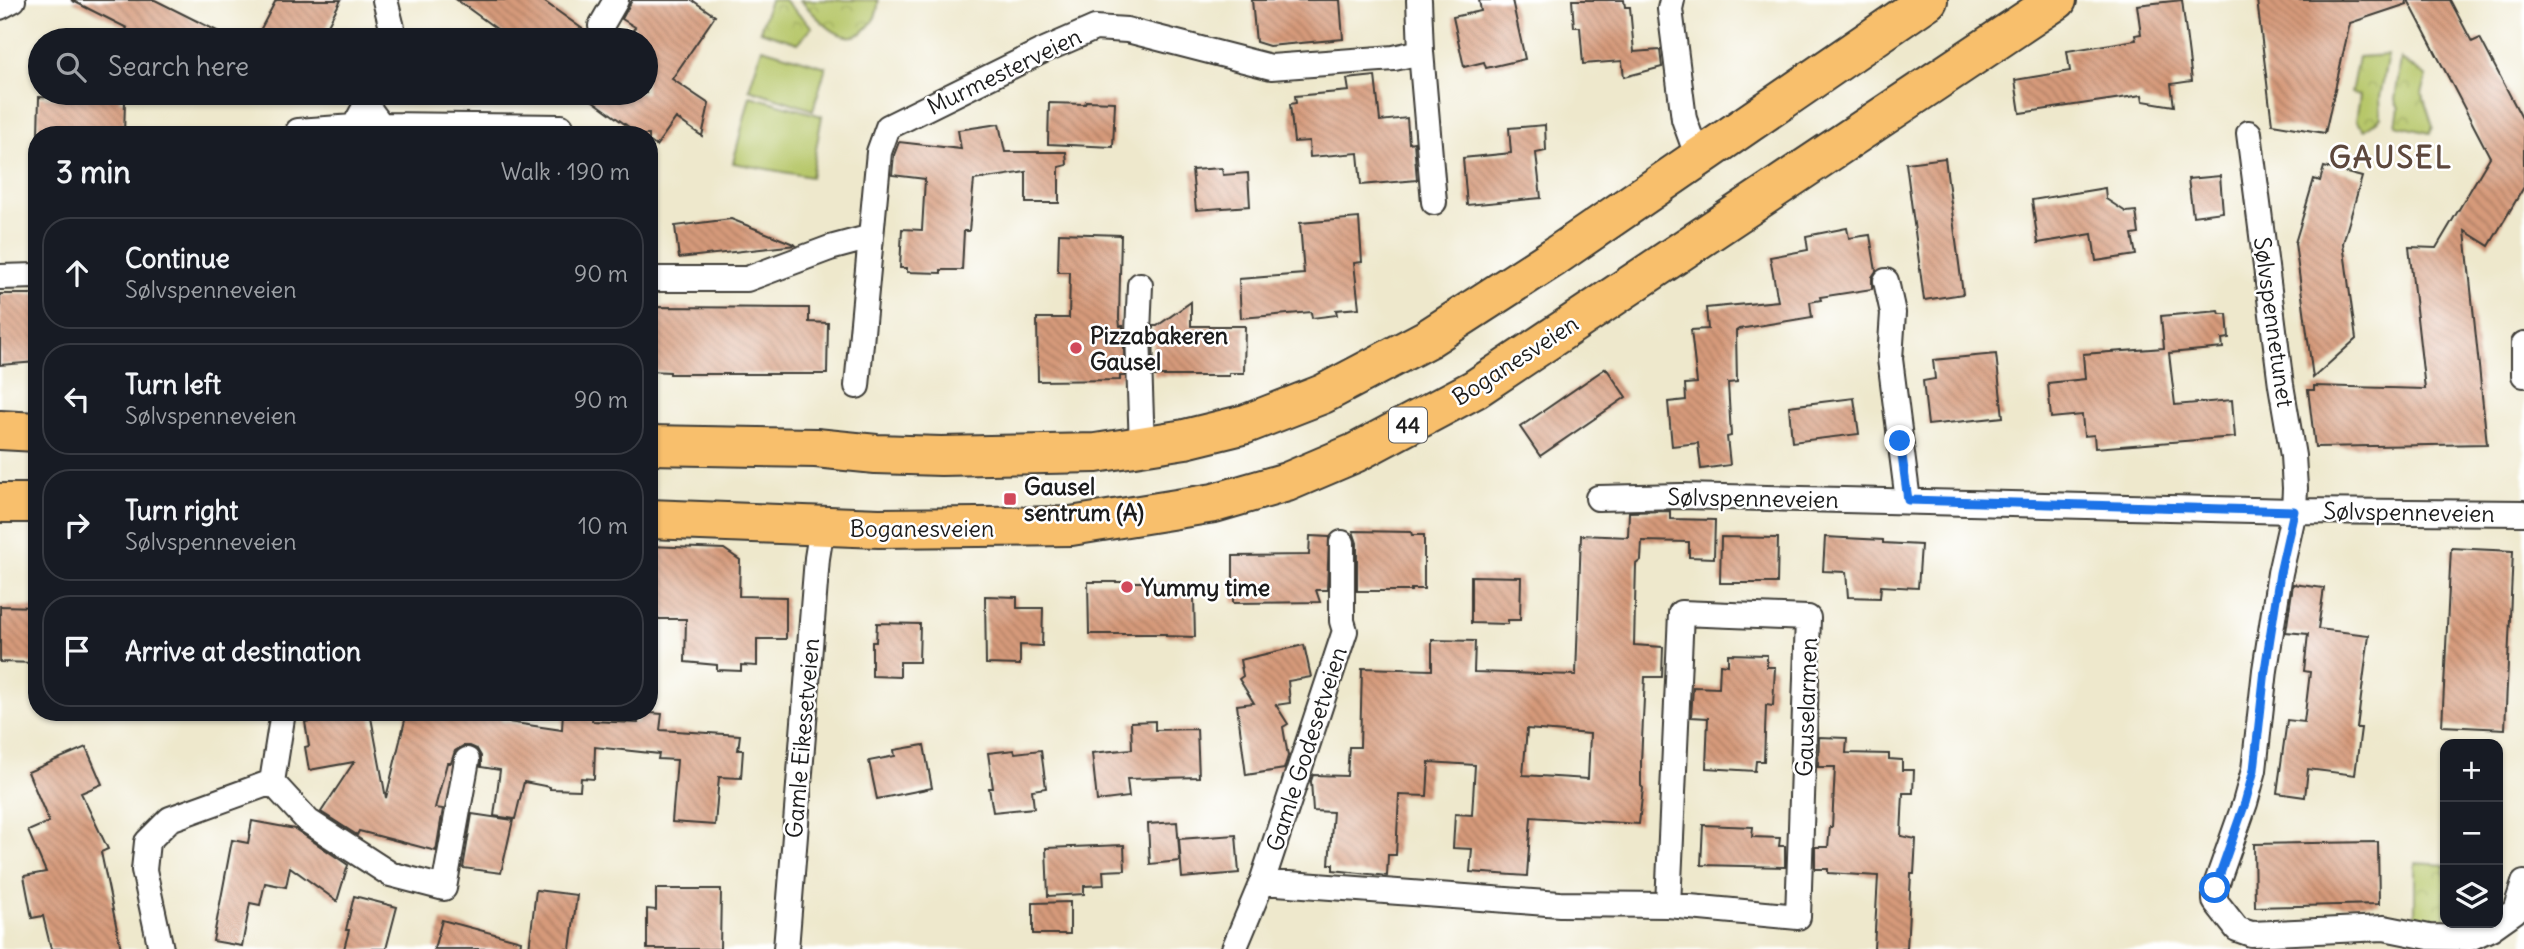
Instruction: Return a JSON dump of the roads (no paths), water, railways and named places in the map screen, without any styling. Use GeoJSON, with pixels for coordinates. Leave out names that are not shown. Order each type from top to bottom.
{"type":"FeatureCollection","features":[{"type":"Feature","properties":{"kind":"main road"},"geometry":{"type":"LineString","coordinates":[[658,445],[816,449],[941,456],[1096,453],[1142,447],[1245,424],[1314,398],[1427,339],[1543,264],[1928,0]]}},
{"type":"Feature","properties":{"kind":"main road","name":"Boganesveien"},"geometry":{"type":"LineString","coordinates":[[658,519],[822,527],[1071,526],[1214,503],[1300,477],[1355,453],[1475,389],[2057,0]]}},
{"type":"Feature","properties":{"kind":"main road"},"geometry":{"type":"LineString","coordinates":[[0,430],[28,432]]}},
{"type":"Feature","properties":{"kind":"main road"},"geometry":{"type":"LineString","coordinates":[[0,503],[28,503]]}},
{"type":"Feature","properties":{"kind":"street"},"geometry":{"type":"LineString","coordinates":[[0,7],[13,0]]}},
{"type":"Feature","properties":{"kind":"street"},"geometry":{"type":"LineString","coordinates":[[385,0],[392,28]]}},
{"type":"Feature","properties":{"kind":"street"},"geometry":{"type":"LineString","coordinates":[[601,26],[616,0]]}},
{"type":"Feature","properties":{"kind":"street"},"geometry":{"type":"LineString","coordinates":[[1419,0],[1434,202]]}},
{"type":"Feature","properties":{"kind":"street"},"geometry":{"type":"LineString","coordinates":[[1672,0],[1670,9],[1684,119],[1698,158]]}},
{"type":"Feature","properties":{"kind":"street","name":"Murmesterveien"},"geometry":{"type":"LineString","coordinates":[[857,386],[879,152],[888,127],[1040,52],[1096,28],[1127,30],[1272,67],[1394,58],[1421,52]]}},
{"type":"Feature","properties":{"kind":"street"},"geometry":{"type":"LineString","coordinates":[[354,126],[365,105]]}},
{"type":"Feature","properties":{"kind":"street"},"geometry":{"type":"LineString","coordinates":[[371,105],[381,125],[471,126]]}},
{"type":"Feature","properties":{"kind":"street","name":"Sølvspennetunet"},"geometry":{"type":"LineString","coordinates":[[2249,133],[2281,385],[2293,456],[2294,511]]}},
{"type":"Feature","properties":{"kind":"street"},"geometry":{"type":"LineString","coordinates":[[658,279],[747,279],[830,248],[871,237]]}},
{"type":"Feature","properties":{"kind":"street"},"geometry":{"type":"LineString","coordinates":[[0,276],[28,276]]}},
{"type":"Feature","properties":{"kind":"street"},"geometry":{"type":"LineString","coordinates":[[1886,281],[1893,313],[1890,359],[1908,500]]}},
{"type":"Feature","properties":{"kind":"street"},"geometry":{"type":"LineString","coordinates":[[1140,285],[1138,332],[1142,447]]}},
{"type":"Feature","properties":{"kind":"street"},"geometry":{"type":"LineString","coordinates":[[2524,344],[2524,375]]}},
{"type":"Feature","properties":{"kind":"street","name":"Sølvspenneveien"},"geometry":{"type":"LineString","coordinates":[[1598,498],[1681,496],[2294,511],[2524,513]]}},
{"type":"Feature","properties":{"kind":"street","name":"Sølvspenneveien"},"geometry":{"type":"LineString","coordinates":[[2294,511],[2280,573],[2265,670],[2254,770],[2215,888],[2215,901],[2237,929],[2251,934],[2385,928],[2429,937],[2470,938],[2491,928],[2515,911],[2524,883]]}},
{"type":"Feature","properties":{"kind":"street","name":"Gamle Eikesetveien"},"geometry":{"type":"LineString","coordinates":[[786,949],[814,596],[822,527]]}},
{"type":"Feature","properties":{"kind":"street","name":"Gamle Godesetveien"},"geometry":{"type":"LineString","coordinates":[[1234,949],[1262,882],[1345,631],[1342,621],[1342,543]]}},
{"type":"Feature","properties":{"kind":"street","name":"Gauselarmen"},"geometry":{"type":"LineString","coordinates":[[1262,882],[1560,904],[1668,905],[1798,917],[1808,618],[1681,613],[1668,905]]}},
{"type":"Feature","properties":{"kind":"street"},"geometry":{"type":"LineString","coordinates":[[272,782],[282,721]]}},
{"type":"Feature","properties":{"kind":"street"},"geometry":{"type":"LineString","coordinates":[[272,782],[308,821],[390,874],[444,888],[467,760]]}},
{"type":"Feature","properties":{"kind":"street"},"geometry":{"type":"LineString","coordinates":[[161,949],[144,870],[147,842],[170,819],[272,782]]}},
{"type":"Feature","properties":{"kind":"place","name":"Pizzabakeren Gausel"},"geometry":{"type":"Point","coordinates":[1076,348]}},
{"type":"Feature","properties":{"kind":"place","name":"Gausel sentrum (A)"},"geometry":{"type":"Point","coordinates":[1010,499]}},
{"type":"Feature","properties":{"kind":"place","name":"Yummy time"},"geometry":{"type":"Point","coordinates":[1127,587]}},
{"type":"Feature","properties":{"kind":"district","name":"GAUSEL"},"geometry":{"type":"Point","coordinates":[2391,157]}}]}
